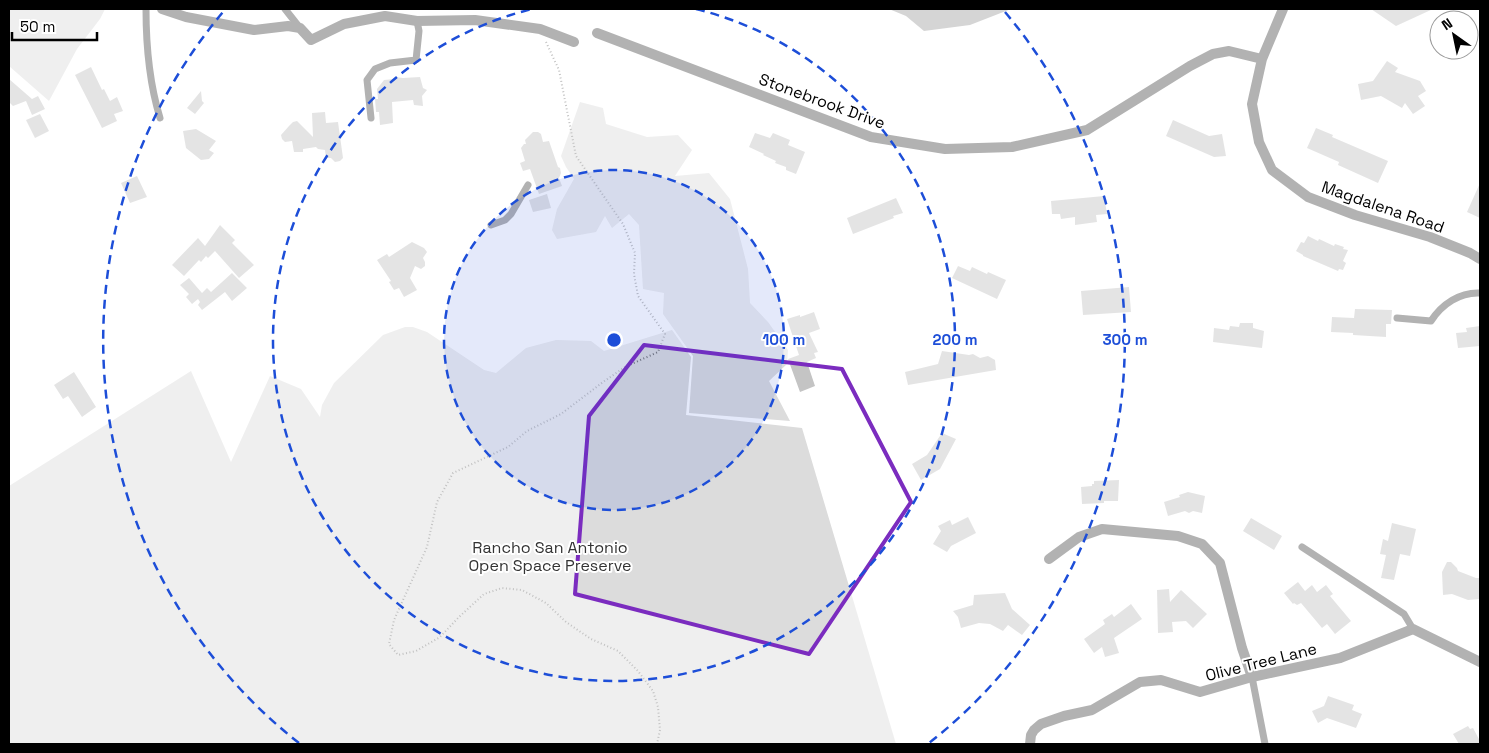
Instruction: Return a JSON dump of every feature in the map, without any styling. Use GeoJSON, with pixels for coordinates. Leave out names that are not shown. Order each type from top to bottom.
{"type":"FeatureCollection","features":[{"type":"Feature","properties":{"kind":"street"},"geometry":{"type":"LineString","coordinates":[[162,9],[186,17],[254,30],[288,26],[300,28],[311,40],[344,24],[386,12],[417,21],[475,20],[540,29],[574,42]]}},
{"type":"Feature","properties":{"kind":"street","name":"Magdalena Road"},"geometry":{"type":"LineString","coordinates":[[1283,9],[1262,59],[1252,104],[1258,142],[1272,170],[1308,197],[1355,215],[1430,237],[1470,253],[1480,260]]}},
{"type":"Feature","properties":{"kind":"street","name":"Stonebrook Drive"},"geometry":{"type":"LineString","coordinates":[[597,32],[871,137],[945,150],[1012,147],[1087,130],[1190,66],[1213,54],[1229,51],[1262,59]]}},
{"type":"Feature","properties":{"kind":"street"},"geometry":{"type":"LineString","coordinates":[[1049,559],[1079,537],[1102,529],[1178,536],[1202,544],[1220,563],[1242,648],[1252,677]]}},
{"type":"Feature","properties":{"kind":"street"},"geometry":{"type":"LineString","coordinates":[[1413,629],[1480,662]]}},
{"type":"Feature","properties":{"kind":"street","name":"Olive Tree Lane"},"geometry":{"type":"LineString","coordinates":[[1030,744],[1031,735],[1041,724],[1064,716],[1092,710],[1140,682],[1161,680],[1200,692],[1252,677],[1340,658],[1413,629]]}},
{"type":"Feature","properties":{"kind":"lane"},"geometry":{"type":"LineString","coordinates":[[146,9],[149,73],[160,118]]}},
{"type":"Feature","properties":{"kind":"lane"},"geometry":{"type":"LineString","coordinates":[[285,9],[300,28]]}},
{"type":"Feature","properties":{"kind":"lane"},"geometry":{"type":"LineString","coordinates":[[371,118],[367,80],[375,69],[390,63],[416,60],[419,31],[417,21]]}},
{"type":"Feature","properties":{"kind":"lane"},"geometry":{"type":"LineString","coordinates":[[491,225],[505,220],[511,214],[528,186]]}},
{"type":"Feature","properties":{"kind":"lane"},"geometry":{"type":"LineString","coordinates":[[1396,318],[1431,321],[1440,309],[1458,296],[1480,294]]}},
{"type":"Feature","properties":{"kind":"lane"},"geometry":{"type":"LineString","coordinates":[[1302,547],[1404,614],[1413,629]]}},
{"type":"Feature","properties":{"kind":"lane"},"geometry":{"type":"LineString","coordinates":[[1252,677],[1265,744]]}},
{"type":"Feature","properties":{"kind":"path"},"geometry":{"type":"LineString","coordinates":[[540,29],[559,70],[576,156],[623,224],[635,252],[634,274],[638,296],[664,334],[658,352],[625,367],[561,414],[527,430],[508,447],[453,473],[437,502],[427,547],[394,620],[389,644],[398,655],[416,651],[440,637],[484,594],[502,588],[522,590],[546,603],[566,622],[591,640],[618,651],[638,671],[654,691],[658,707],[660,730],[657,744]]}},
{"type":"Feature","properties":{"kind":"highlighted area"},"geometry":{"type":"Polygon","coordinates":[[[644,345],[842,369],[911,502],[809,654],[575,594],[589,416],[644,345]]]}},
{"type":"Feature","properties":{"kind":"green space"},"geometry":{"type":"Polygon","coordinates":[[[9,9],[105,9],[100,19],[77,49],[49,101],[9,66],[9,9]]]}},
{"type":"Feature","properties":{"kind":"green space"},"geometry":{"type":"Polygon","coordinates":[[[580,102],[603,108],[606,124],[647,137],[678,135],[692,150],[675,176],[709,173],[730,199],[748,269],[750,303],[768,322],[788,350],[787,364],[769,381],[790,421],[689,413],[693,356],[663,314],[664,293],[643,289],[639,225],[629,214],[612,228],[605,216],[596,232],[557,239],[552,230],[557,209],[574,179],[561,156],[580,102]]]}},
{"type":"Feature","properties":{"kind":"green space","name":"Rancho San Antonio Open Space Preserve"},"geometry":{"type":"Polygon","coordinates":[[[405,327],[413,327],[427,332],[484,370],[496,373],[526,348],[556,340],[591,341],[604,351],[672,330],[691,357],[686,415],[802,428],[896,744],[9,744],[9,486],[191,371],[231,462],[270,376],[301,389],[320,417],[322,405],[334,383],[383,335],[405,327]]]}},
{"type":"Feature","properties":{"kind":"shaded area"},"geometry":{"type":"Polygon","coordinates":[[[889,9],[1011,9],[970,25],[924,31],[906,16],[889,9]]]}},
{"type":"Feature","properties":{"kind":"building"},"geometry":{"type":"Polygon","coordinates":[[[1371,9],[1433,9],[1429,10],[1396,26],[1371,9]]]}},
{"type":"Feature","properties":{"kind":"building"},"geometry":{"type":"Polygon","coordinates":[[[1387,61],[1398,68],[1395,72],[1420,81],[1426,91],[1418,96],[1425,106],[1413,114],[1405,103],[1402,108],[1381,96],[1361,100],[1358,84],[1373,81],[1387,61]]]}},
{"type":"Feature","properties":{"kind":"building"},"geometry":{"type":"Polygon","coordinates":[[[91,67],[102,90],[104,89],[110,101],[117,97],[123,111],[114,114],[117,121],[102,128],[75,75],[91,67]]]}},
{"type":"Feature","properties":{"kind":"building"},"geometry":{"type":"Polygon","coordinates":[[[395,77],[420,77],[423,88],[427,90],[422,96],[423,106],[414,105],[413,100],[392,102],[393,123],[380,125],[379,112],[376,112],[375,99],[378,99],[377,89],[384,80],[394,79],[395,77]]]}},
{"type":"Feature","properties":{"kind":"building"},"geometry":{"type":"Polygon","coordinates":[[[9,79],[32,99],[38,96],[45,109],[32,115],[26,101],[13,106],[9,102],[9,79]]]}},
{"type":"Feature","properties":{"kind":"building"},"geometry":{"type":"Polygon","coordinates":[[[201,91],[204,103],[195,114],[187,108],[201,91]]]}},
{"type":"Feature","properties":{"kind":"building"},"geometry":{"type":"Polygon","coordinates":[[[325,112],[326,123],[338,122],[343,158],[340,161],[335,162],[331,158],[326,158],[325,150],[316,147],[303,149],[303,152],[294,152],[292,141],[285,142],[282,139],[281,135],[293,122],[297,121],[313,137],[312,113],[325,112]]]}},
{"type":"Feature","properties":{"kind":"building"},"geometry":{"type":"Polygon","coordinates":[[[40,114],[49,131],[35,138],[26,120],[40,114]]]}},
{"type":"Feature","properties":{"kind":"building"},"geometry":{"type":"Polygon","coordinates":[[[1173,120],[1209,136],[1222,134],[1226,156],[1214,157],[1166,136],[1173,120]]]}},
{"type":"Feature","properties":{"kind":"building"},"geometry":{"type":"Polygon","coordinates":[[[1316,128],[1333,135],[1332,137],[1388,161],[1378,183],[1338,165],[1339,162],[1307,148],[1316,128]]]}},
{"type":"Feature","properties":{"kind":"building"},"geometry":{"type":"Polygon","coordinates":[[[196,129],[216,141],[209,150],[214,153],[209,159],[201,160],[186,148],[183,131],[196,129]]]}},
{"type":"Feature","properties":{"kind":"building"},"geometry":{"type":"Polygon","coordinates":[[[533,132],[541,134],[543,142],[549,141],[561,173],[559,178],[562,186],[539,194],[530,169],[523,171],[520,163],[525,161],[521,148],[526,144],[525,140],[533,132]]]}},
{"type":"Feature","properties":{"kind":"building"},"geometry":{"type":"Polygon","coordinates":[[[755,133],[770,138],[773,133],[790,140],[788,145],[805,152],[796,174],[786,170],[786,167],[775,163],[776,161],[749,147],[755,133]]]}},
{"type":"Feature","properties":{"kind":"building"},"geometry":{"type":"Polygon","coordinates":[[[137,176],[147,197],[130,203],[121,183],[137,176]]]}},
{"type":"Feature","properties":{"kind":"building"},"geometry":{"type":"Polygon","coordinates":[[[1480,183],[1480,218],[1467,212],[1480,183]]]}},
{"type":"Feature","properties":{"kind":"building"},"geometry":{"type":"Polygon","coordinates":[[[547,194],[551,208],[533,212],[529,200],[547,194]]]}},
{"type":"Feature","properties":{"kind":"building"},"geometry":{"type":"Polygon","coordinates":[[[1104,196],[1107,214],[1096,215],[1097,222],[1075,225],[1075,217],[1061,219],[1060,214],[1052,214],[1051,201],[1104,196]]]}},
{"type":"Feature","properties":{"kind":"building"},"geometry":{"type":"Polygon","coordinates":[[[896,198],[903,213],[853,234],[847,218],[896,198]]]}},
{"type":"Feature","properties":{"kind":"building"},"geometry":{"type":"Polygon","coordinates":[[[220,225],[235,240],[232,243],[254,265],[239,278],[215,251],[208,258],[206,256],[201,262],[199,260],[184,276],[172,265],[198,238],[205,246],[220,225]]]}},
{"type":"Feature","properties":{"kind":"building"},"geometry":{"type":"Polygon","coordinates":[[[1308,236],[1334,246],[1335,244],[1344,247],[1343,249],[1348,250],[1343,261],[1346,263],[1343,270],[1339,269],[1338,271],[1303,256],[1296,251],[1301,242],[1304,243],[1308,236]]]}},
{"type":"Feature","properties":{"kind":"building"},"geometry":{"type":"Polygon","coordinates":[[[412,242],[424,248],[427,252],[423,258],[425,266],[421,269],[415,266],[410,278],[417,290],[404,297],[399,288],[394,290],[389,282],[391,281],[377,260],[387,254],[389,257],[412,242]]]}},
{"type":"Feature","properties":{"kind":"building"},"geometry":{"type":"Polygon","coordinates":[[[958,266],[970,271],[972,267],[1006,280],[997,299],[952,278],[958,266]]]}},
{"type":"Feature","properties":{"kind":"building"},"geometry":{"type":"Polygon","coordinates":[[[232,273],[247,288],[232,301],[225,292],[202,310],[198,305],[200,302],[198,299],[192,304],[186,297],[189,294],[180,285],[189,278],[202,293],[207,288],[211,292],[232,273]]]}},
{"type":"Feature","properties":{"kind":"building"},"geometry":{"type":"Polygon","coordinates":[[[1129,287],[1131,312],[1083,315],[1081,291],[1129,287]]]}},
{"type":"Feature","properties":{"kind":"building"},"geometry":{"type":"Polygon","coordinates":[[[1355,309],[1392,310],[1391,324],[1386,324],[1386,337],[1331,332],[1332,317],[1354,318],[1355,309]]]}},
{"type":"Feature","properties":{"kind":"building"},"geometry":{"type":"Polygon","coordinates":[[[814,312],[820,329],[809,333],[818,352],[814,353],[816,358],[807,362],[815,386],[800,392],[788,359],[799,355],[787,319],[814,312]]]}},
{"type":"Feature","properties":{"kind":"building"},"geometry":{"type":"Polygon","coordinates":[[[1240,323],[1253,323],[1253,328],[1264,331],[1262,348],[1213,342],[1214,328],[1229,330],[1230,326],[1239,327],[1240,323]]]}},
{"type":"Feature","properties":{"kind":"building"},"geometry":{"type":"Polygon","coordinates":[[[1480,326],[1480,346],[1458,348],[1456,333],[1467,332],[1466,328],[1480,326]]]}},
{"type":"Feature","properties":{"kind":"building"},"geometry":{"type":"Polygon","coordinates":[[[942,351],[973,354],[980,358],[988,356],[995,360],[996,370],[908,385],[905,372],[938,364],[942,351]]]}},
{"type":"Feature","properties":{"kind":"building"},"geometry":{"type":"Polygon","coordinates":[[[74,372],[96,407],[82,417],[68,396],[63,399],[54,385],[74,372]]]}},
{"type":"Feature","properties":{"kind":"building"},"geometry":{"type":"Polygon","coordinates":[[[942,433],[956,439],[940,469],[921,480],[912,464],[927,455],[942,433]]]}},
{"type":"Feature","properties":{"kind":"building"},"geometry":{"type":"Polygon","coordinates":[[[1119,480],[1118,501],[1082,504],[1081,487],[1092,486],[1094,481],[1119,480]]]}},
{"type":"Feature","properties":{"kind":"building"},"geometry":{"type":"Polygon","coordinates":[[[1188,492],[1205,496],[1202,513],[1193,511],[1189,513],[1185,511],[1168,516],[1164,502],[1180,497],[1179,495],[1188,492]]]}},
{"type":"Feature","properties":{"kind":"building"},"geometry":{"type":"Polygon","coordinates":[[[968,517],[976,533],[951,546],[947,552],[933,544],[941,531],[938,526],[950,520],[952,525],[968,517]]]}},
{"type":"Feature","properties":{"kind":"building"},"geometry":{"type":"Polygon","coordinates":[[[1251,518],[1282,536],[1274,550],[1243,531],[1251,518]]]}},
{"type":"Feature","properties":{"kind":"building"},"geometry":{"type":"Polygon","coordinates":[[[1392,523],[1416,529],[1410,556],[1400,554],[1394,580],[1381,578],[1386,555],[1380,554],[1383,539],[1388,541],[1392,523]]]}},
{"type":"Feature","properties":{"kind":"building"},"geometry":{"type":"Polygon","coordinates":[[[1447,562],[1451,562],[1458,571],[1480,578],[1480,599],[1468,600],[1452,594],[1443,595],[1442,572],[1447,562]]]}},
{"type":"Feature","properties":{"kind":"building"},"geometry":{"type":"Polygon","coordinates":[[[1298,582],[1305,591],[1312,585],[1317,592],[1326,585],[1333,594],[1330,596],[1351,621],[1335,634],[1327,624],[1322,628],[1301,603],[1293,604],[1284,593],[1298,582]]]}},
{"type":"Feature","properties":{"kind":"building"},"geometry":{"type":"Polygon","coordinates":[[[1169,589],[1170,602],[1181,590],[1207,614],[1193,628],[1186,621],[1172,622],[1173,632],[1158,633],[1157,590],[1169,589]]]}},
{"type":"Feature","properties":{"kind":"building"},"geometry":{"type":"Polygon","coordinates":[[[1005,593],[1012,609],[1030,625],[1022,635],[1008,625],[1003,631],[990,624],[979,623],[961,628],[958,617],[953,611],[973,605],[974,595],[1005,593]]]}},
{"type":"Feature","properties":{"kind":"building"},"geometry":{"type":"Polygon","coordinates":[[[1131,604],[1142,619],[1114,638],[1119,653],[1105,657],[1102,647],[1094,653],[1084,639],[1105,624],[1103,620],[1112,614],[1114,617],[1131,604]]]}},
{"type":"Feature","properties":{"kind":"building"},"geometry":{"type":"Polygon","coordinates":[[[1328,696],[1354,705],[1352,710],[1362,714],[1356,728],[1327,718],[1318,723],[1312,711],[1324,706],[1328,696]]]}},
{"type":"Feature","properties":{"kind":"building"},"geometry":{"type":"Polygon","coordinates":[[[1468,726],[1470,729],[1473,728],[1480,744],[1459,744],[1453,734],[1468,726]]]}}]}
